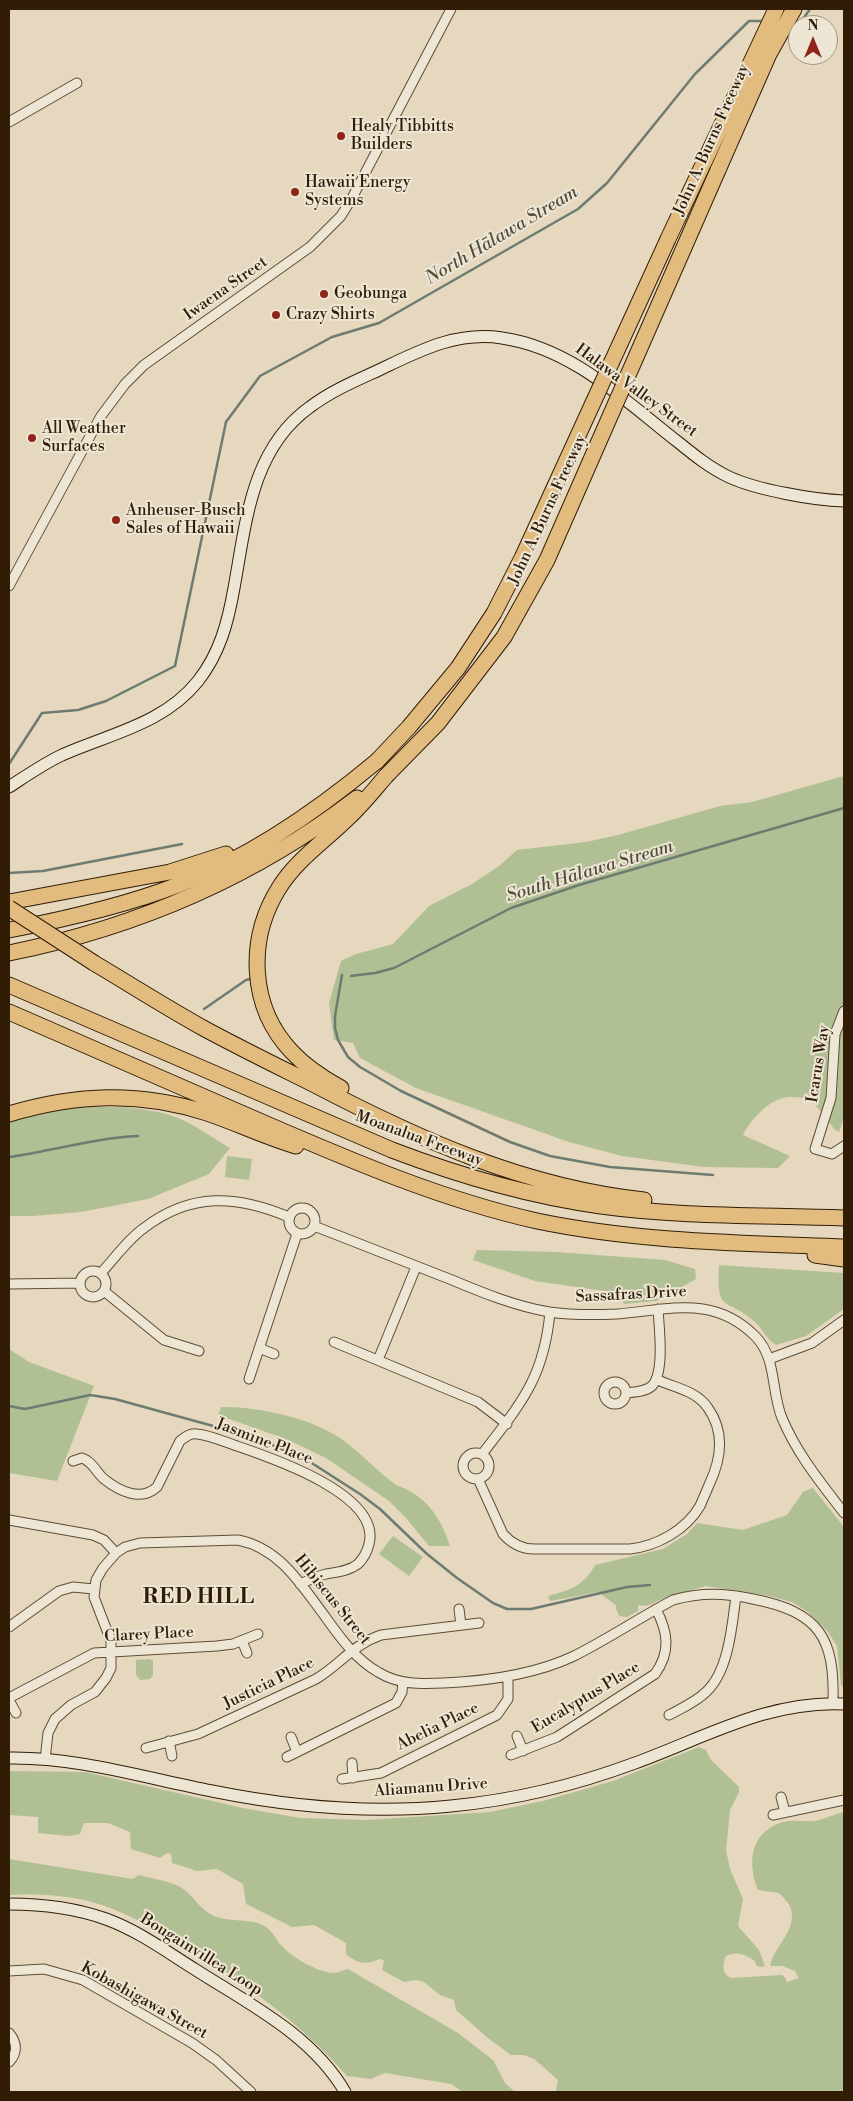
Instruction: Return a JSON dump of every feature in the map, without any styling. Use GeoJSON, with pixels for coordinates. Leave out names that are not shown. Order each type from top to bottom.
{"type":"FeatureCollection","features":[{"type":"Feature","properties":{"kind":"highway","name":"John A. Burns Freeway"},"geometry":{"type":"LineString","coordinates":[[9,930],[135,900],[178,885],[236,858],[304,818],[332,799],[377,761],[409,727],[458,668],[494,613],[522,558],[726,112],[776,9]]}},
{"type":"Feature","properties":{"kind":"highway","name":"John A. Burns Freeway"},"geometry":{"type":"LineString","coordinates":[[9,953],[74,938],[152,914],[192,898],[268,859],[339,812],[386,776],[438,723],[504,637],[548,560],[769,54],[794,9]]}},
{"type":"Feature","properties":{"kind":"highway"},"geometry":{"type":"LineString","coordinates":[[386,776],[350,816],[297,866],[279,887],[262,925],[257,951],[258,980],[269,1019],[283,1042],[292,1052],[323,1078],[383,1114],[420,1132],[524,1176]]}},
{"type":"Feature","properties":{"kind":"highway"},"geometry":{"type":"LineString","coordinates":[[9,902],[170,872],[226,854],[304,818]]}},
{"type":"Feature","properties":{"kind":"highway"},"geometry":{"type":"LineString","coordinates":[[9,908],[94,963],[205,1029],[392,1125],[460,1153],[524,1176],[586,1192],[629,1199],[793,1216]]}},
{"type":"Feature","properties":{"kind":"highway","name":"Moanalua Freeway"},"geometry":{"type":"LineString","coordinates":[[9,985],[383,1146],[477,1180],[513,1190],[601,1206],[648,1211],[844,1218]]}},
{"type":"Feature","properties":{"kind":"highway"},"geometry":{"type":"LineString","coordinates":[[9,1012],[338,1155],[409,1182]]}},
{"type":"Feature","properties":{"kind":"highway"},"geometry":{"type":"LineString","coordinates":[[9,1114],[55,1102],[87,1098],[124,1098],[170,1103],[206,1113],[263,1136],[454,1197],[535,1220],[595,1231],[844,1258]]}},
{"type":"Feature","properties":{"kind":"highway"},"geometry":{"type":"LineString","coordinates":[[684,1240],[844,1247]]}},
{"type":"Feature","properties":{"kind":"street","name":"Iwaena Street"},"geometry":{"type":"LineString","coordinates":[[9,586],[101,416],[124,384],[144,366],[310,247],[341,216],[356,191],[451,9]]}},
{"type":"Feature","properties":{"kind":"street"},"geometry":{"type":"LineString","coordinates":[[9,122],[77,83]]}},
{"type":"Feature","properties":{"kind":"street","name":"Halawa Valley Street"},"geometry":{"type":"LineString","coordinates":[[9,787],[46,763],[146,722],[178,702],[191,689],[211,662],[222,641],[230,614],[252,495],[264,461],[280,436],[299,415],[334,391],[441,342],[467,337],[497,337],[516,340],[552,352],[587,371],[702,461],[728,477],[763,488],[822,499],[844,501]]}},
{"type":"Feature","properties":{"kind":"street","name":"Icarus Way"},"geometry":{"type":"LineString","coordinates":[[844,1011],[835,1034],[831,1098],[815,1149],[832,1154],[844,1146]]}},
{"type":"Feature","properties":{"kind":"street"},"geometry":{"type":"LineString","coordinates":[[101,1273],[144,1228],[167,1214],[192,1204],[218,1200],[241,1201],[269,1208],[289,1217]]}},
{"type":"Feature","properties":{"kind":"street"},"geometry":{"type":"LineString","coordinates":[[289,1217],[298,1208],[306,1209],[313,1214],[314,1226],[309,1232],[297,1234]]}},
{"type":"Feature","properties":{"kind":"street"},"geometry":{"type":"LineString","coordinates":[[289,1217],[290,1228],[297,1234]]}},
{"type":"Feature","properties":{"kind":"street","name":"Sassafras Drive"},"geometry":{"type":"LineString","coordinates":[[314,1226],[500,1299],[550,1312],[616,1314],[697,1307],[716,1311],[735,1320],[756,1337],[769,1359],[781,1416],[791,1438],[805,1462],[844,1513]]}},
{"type":"Feature","properties":{"kind":"street"},"geometry":{"type":"LineString","coordinates":[[249,1379],[297,1234]]}},
{"type":"Feature","properties":{"kind":"street"},"geometry":{"type":"LineString","coordinates":[[378,1360],[416,1267]]}},
{"type":"Feature","properties":{"kind":"street"},"geometry":{"type":"LineString","coordinates":[[90,1271],[101,1273],[106,1280],[104,1292],[97,1296],[89,1296],[82,1291],[80,1283],[83,1276],[90,1271]]}},
{"type":"Feature","properties":{"kind":"street"},"geometry":{"type":"LineString","coordinates":[[9,1284],[80,1283]]}},
{"type":"Feature","properties":{"kind":"street"},"geometry":{"type":"LineString","coordinates":[[104,1292],[164,1340],[200,1351]]}},
{"type":"Feature","properties":{"kind":"street"},"geometry":{"type":"LineString","coordinates":[[626,1393],[644,1390],[653,1385],[656,1379],[660,1354],[658,1309]]}},
{"type":"Feature","properties":{"kind":"street"},"geometry":{"type":"LineString","coordinates":[[550,1312],[546,1344],[538,1370],[526,1397],[483,1453],[471,1454],[463,1464],[463,1469],[468,1476],[479,1481],[503,1534],[508,1540],[521,1548],[534,1549],[630,1549],[645,1546],[669,1536],[690,1519],[700,1506],[717,1467],[720,1454],[719,1441],[712,1415],[700,1399],[687,1391],[656,1379]]}},
{"type":"Feature","properties":{"kind":"street"},"geometry":{"type":"LineString","coordinates":[[769,1359],[812,1343],[844,1320]]}},
{"type":"Feature","properties":{"kind":"street"},"geometry":{"type":"LineString","coordinates":[[334,1342],[478,1402],[507,1424]]}},
{"type":"Feature","properties":{"kind":"street"},"geometry":{"type":"LineString","coordinates":[[259,1348],[274,1354]]}},
{"type":"Feature","properties":{"kind":"street","name":"Jasmine Place"},"geometry":{"type":"LineString","coordinates":[[73,1462],[82,1458],[87,1459],[111,1484],[130,1494],[145,1494],[152,1492],[157,1487],[180,1441],[186,1436],[198,1434],[249,1450],[319,1479],[354,1505],[362,1514],[370,1530],[370,1539],[368,1550],[357,1565],[347,1570],[326,1574],[300,1584]]}},
{"type":"Feature","properties":{"kind":"street"},"geometry":{"type":"LineString","coordinates":[[479,1481],[485,1477],[489,1469],[488,1460],[483,1453]]}},
{"type":"Feature","properties":{"kind":"street"},"geometry":{"type":"LineString","coordinates":[[9,1520],[93,1535],[104,1540],[116,1553],[103,1568],[94,1589],[94,1597],[111,1641],[111,1668],[101,1686],[86,1698],[60,1713],[55,1719],[48,1733],[45,1760]]}},
{"type":"Feature","properties":{"kind":"street","name":"Hibiscus Street"},"geometry":{"type":"LineString","coordinates":[[116,1553],[129,1545],[149,1542],[238,1540],[257,1546],[280,1560],[351,1650],[365,1663],[379,1673],[403,1682],[415,1684],[508,1677],[552,1665],[574,1656],[673,1600],[689,1596],[718,1593],[777,1604],[804,1616],[824,1640],[829,1652],[839,1704]]}},
{"type":"Feature","properties":{"kind":"street"},"geometry":{"type":"LineString","coordinates":[[9,1627],[59,1591],[73,1587],[94,1589]]}},
{"type":"Feature","properties":{"kind":"street"},"geometry":{"type":"LineString","coordinates":[[669,1715],[696,1700],[716,1680],[728,1646],[736,1596]]}},
{"type":"Feature","properties":{"kind":"street"},"geometry":{"type":"LineString","coordinates":[[459,1609],[461,1625]]}},
{"type":"Feature","properties":{"kind":"street","name":"Eucalyptus Place"},"geometry":{"type":"LineString","coordinates":[[511,1755],[557,1737],[655,1674],[664,1658],[667,1638],[665,1628],[656,1609]]}},
{"type":"Feature","properties":{"kind":"street","name":"Justicia Place"},"geometry":{"type":"LineString","coordinates":[[146,1748],[198,1734],[316,1679],[334,1668],[351,1650],[366,1640],[381,1635],[479,1623]]}},
{"type":"Feature","properties":{"kind":"street","name":"Clarey Place"},"geometry":{"type":"LineString","coordinates":[[16,1713],[9,1699],[94,1653],[210,1647],[242,1641],[258,1634]]}},
{"type":"Feature","properties":{"kind":"street"},"geometry":{"type":"LineString","coordinates":[[242,1641],[247,1653]]}},
{"type":"Feature","properties":{"kind":"street","name":"Abelia Place"},"geometry":{"type":"LineString","coordinates":[[342,1779],[382,1773],[497,1715],[508,1699],[508,1677]]}},
{"type":"Feature","properties":{"kind":"street"},"geometry":{"type":"LineString","coordinates":[[287,1757],[396,1703],[402,1692],[403,1682]]}},
{"type":"Feature","properties":{"kind":"street","name":"Aliamanu Drive"},"geometry":{"type":"LineString","coordinates":[[9,1758],[94,1766],[211,1791],[302,1806],[374,1810],[451,1806],[503,1799],[563,1786],[636,1763],[743,1720],[785,1709],[839,1704]]}},
{"type":"Feature","properties":{"kind":"street","name":"Eucalyptus Place"},"geometry":{"type":"LineString","coordinates":[[517,1736],[523,1751]]}},
{"type":"Feature","properties":{"kind":"street"},"geometry":{"type":"LineString","coordinates":[[290,1737],[297,1752]]}},
{"type":"Feature","properties":{"kind":"street"},"geometry":{"type":"LineString","coordinates":[[169,1741],[172,1756]]}},
{"type":"Feature","properties":{"kind":"street"},"geometry":{"type":"LineString","coordinates":[[352,1762],[353,1778]]}},
{"type":"Feature","properties":{"kind":"street"},"geometry":{"type":"LineString","coordinates":[[781,1797],[784,1812]]}},
{"type":"Feature","properties":{"kind":"street"},"geometry":{"type":"LineString","coordinates":[[773,1815],[844,1800]]}},
{"type":"Feature","properties":{"kind":"street","name":"Bougainvillea Loop"},"geometry":{"type":"LineString","coordinates":[[9,1904],[38,1904],[77,1910],[131,1930],[287,2030],[322,2061],[345,2092]]}},
{"type":"Feature","properties":{"kind":"street","name":"Kobashigawa Street"},"geometry":{"type":"LineString","coordinates":[[9,1971],[44,1969],[83,1980],[192,2043],[216,2060],[251,2092]]}},
{"type":"Feature","properties":{"kind":"street"},"geometry":{"type":"LineString","coordinates":[[9,2032],[16,2048],[14,2057],[9,2062]]}},
{"type":"Feature","properties":{"kind":"green space"},"geometry":{"type":"Polygon","coordinates":[[[844,776],[844,1117],[839,1132],[835,1130],[811,1099],[787,1097],[774,1101],[754,1119],[743,1135],[790,1156],[778,1168],[704,1167],[622,1156],[569,1142],[416,1088],[360,1058],[353,1043],[334,1040],[329,1003],[341,961],[356,954],[393,944],[429,906],[472,884],[499,866],[517,850],[586,842],[618,835],[720,806],[752,802],[844,776]]]}},
{"type":"Feature","properties":{"kind":"green space"},"geometry":{"type":"Polygon","coordinates":[[[80,1107],[135,1108],[162,1113],[187,1122],[230,1148],[209,1174],[148,1199],[81,1212],[9,1216],[9,1122],[56,1110],[80,1107]]]}},
{"type":"Feature","properties":{"kind":"green space"},"geometry":{"type":"Polygon","coordinates":[[[227,1156],[252,1159],[249,1180],[225,1177],[227,1156]]]}},
{"type":"Feature","properties":{"kind":"green space"},"geometry":{"type":"Polygon","coordinates":[[[477,1250],[556,1252],[665,1260],[695,1269],[696,1279],[657,1301],[624,1304],[618,1293],[535,1281],[473,1260],[477,1250]]]}},
{"type":"Feature","properties":{"kind":"green space"},"geometry":{"type":"Polygon","coordinates":[[[719,1265],[844,1273],[844,1309],[806,1336],[776,1345],[755,1322],[721,1298],[718,1281],[719,1265]]]}},
{"type":"Feature","properties":{"kind":"green space"},"geometry":{"type":"Polygon","coordinates":[[[9,1349],[29,1362],[94,1386],[57,1481],[9,1473],[9,1349]]]}},
{"type":"Feature","properties":{"kind":"green space"},"geometry":{"type":"Polygon","coordinates":[[[221,1407],[266,1411],[299,1419],[340,1438],[396,1485],[407,1489],[424,1501],[437,1517],[450,1546],[429,1546],[389,1501],[326,1458],[286,1439],[218,1415],[221,1407]]]}},
{"type":"Feature","properties":{"kind":"green space"},"geometry":{"type":"Polygon","coordinates":[[[813,1488],[844,1527],[844,1688],[841,1685],[837,1646],[828,1632],[808,1612],[792,1602],[769,1596],[706,1586],[665,1598],[646,1606],[638,1605],[638,1611],[627,1617],[619,1616],[616,1605],[598,1592],[551,1601],[548,1598],[550,1595],[577,1586],[587,1577],[595,1565],[663,1549],[687,1534],[697,1523],[743,1530],[787,1515],[803,1492],[813,1488]]]}},
{"type":"Feature","properties":{"kind":"green space"},"geometry":{"type":"Polygon","coordinates":[[[393,1536],[423,1557],[409,1576],[379,1554],[393,1536]]]}},
{"type":"Feature","properties":{"kind":"green space"},"geometry":{"type":"Polygon","coordinates":[[[150,1659],[153,1661],[153,1675],[150,1679],[140,1680],[136,1675],[136,1660],[150,1659]]]}},
{"type":"Feature","properties":{"kind":"green space"},"geometry":{"type":"Polygon","coordinates":[[[699,1747],[706,1750],[711,1760],[739,1787],[739,1792],[730,1810],[726,1850],[730,1869],[743,1899],[738,1926],[759,1950],[765,1966],[760,1967],[756,1965],[755,1961],[744,1955],[730,1954],[726,1956],[723,1965],[724,1971],[731,1978],[781,1975],[784,1976],[787,1982],[799,1978],[795,1971],[782,1966],[770,1966],[791,1924],[791,1909],[779,1893],[758,1890],[752,1868],[752,1857],[759,1838],[776,1825],[788,1821],[815,1821],[844,1812],[844,2092],[559,2092],[556,2090],[558,2080],[534,2059],[524,2055],[511,2055],[489,2039],[456,2010],[454,2000],[440,1995],[424,1982],[416,1980],[404,1982],[382,1970],[384,1961],[380,1959],[366,1963],[354,1960],[346,1954],[346,1943],[314,1925],[292,1927],[246,1904],[243,1884],[217,1869],[197,1871],[172,1863],[171,1854],[167,1853],[160,1858],[131,1849],[130,1832],[108,1823],[84,1823],[80,1834],[69,1836],[38,1833],[38,1817],[9,1815],[9,1771],[85,1772],[243,1808],[300,1818],[367,1820],[490,1812],[543,1801],[613,1781],[699,1747]]]}},
{"type":"Feature","properties":{"kind":"green space"},"geometry":{"type":"Polygon","coordinates":[[[9,1859],[133,1879],[139,1875],[176,1885],[186,1891],[209,1914],[220,1918],[260,1924],[270,1931],[285,1950],[305,1963],[320,1970],[333,1973],[348,1969],[458,2033],[493,2060],[505,2083],[515,2092],[463,2092],[451,2084],[385,2073],[371,2079],[347,2076],[306,2035],[262,1998],[214,1964],[145,1924],[126,1914],[84,1900],[46,1895],[9,1895],[9,1859]]]}},
{"type":"Feature","properties":{"kind":"waterway","name":"North Hālawa Stream"},"geometry":{"type":"LineString","coordinates":[[806,15],[810,9]]}},
{"type":"Feature","properties":{"kind":"waterway","name":"North Hālawa Stream"},"geometry":{"type":"LineString","coordinates":[[9,764],[42,713],[78,710],[106,701],[175,666],[226,422],[260,376],[332,337],[379,323],[578,209],[607,183],[695,74],[749,21],[765,21]]}},
{"type":"Feature","properties":{"kind":"waterway","name":"South Hālawa Stream"},"geometry":{"type":"LineString","coordinates":[[351,976],[394,968],[511,908],[579,885],[844,808]]}},
{"type":"Feature","properties":{"kind":"waterway"},"geometry":{"type":"LineString","coordinates":[[9,873],[43,871],[182,844]]}},
{"type":"Feature","properties":{"kind":"waterway"},"geometry":{"type":"LineString","coordinates":[[342,975],[335,1016],[338,1040],[348,1057],[360,1067],[401,1091],[510,1142],[550,1156],[610,1167],[713,1175]]}},
{"type":"Feature","properties":{"kind":"waterway","name":"South Hālawa Stream"},"geometry":{"type":"LineString","coordinates":[[204,1009],[246,980],[254,978]]}},
{"type":"Feature","properties":{"kind":"waterway","name":"South Hālawa Stream"},"geometry":{"type":"LineString","coordinates":[[9,1157],[105,1139],[138,1136]]}},
{"type":"Feature","properties":{"kind":"waterway"},"geometry":{"type":"LineString","coordinates":[[9,1406],[25,1409],[90,1395],[115,1399],[235,1432],[270,1444],[307,1460],[360,1494],[380,1509],[427,1554],[457,1578],[493,1603],[507,1609],[531,1609],[627,1587],[650,1585]]}},
{"type":"Feature","properties":{"kind":"place","name":"Healy Tibbitts Builders"},"geometry":{"type":"Point","coordinates":[341,136]}},
{"type":"Feature","properties":{"kind":"place","name":"Hawaii Energy Systems"},"geometry":{"type":"Point","coordinates":[295,192]}},
{"type":"Feature","properties":{"kind":"place","name":"Geobunga"},"geometry":{"type":"Point","coordinates":[324,294]}},
{"type":"Feature","properties":{"kind":"place","name":"Crazy Shirts"},"geometry":{"type":"Point","coordinates":[276,315]}},
{"type":"Feature","properties":{"kind":"place","name":"All Weather Surfaces"},"geometry":{"type":"Point","coordinates":[32,438]}},
{"type":"Feature","properties":{"kind":"place","name":"Anheuser-Busch Sales of Hawaii"},"geometry":{"type":"Point","coordinates":[116,520]}},
{"type":"Feature","properties":{"kind":"district","name":"RED HILL"},"geometry":{"type":"Point","coordinates":[199,1598]}}]}
